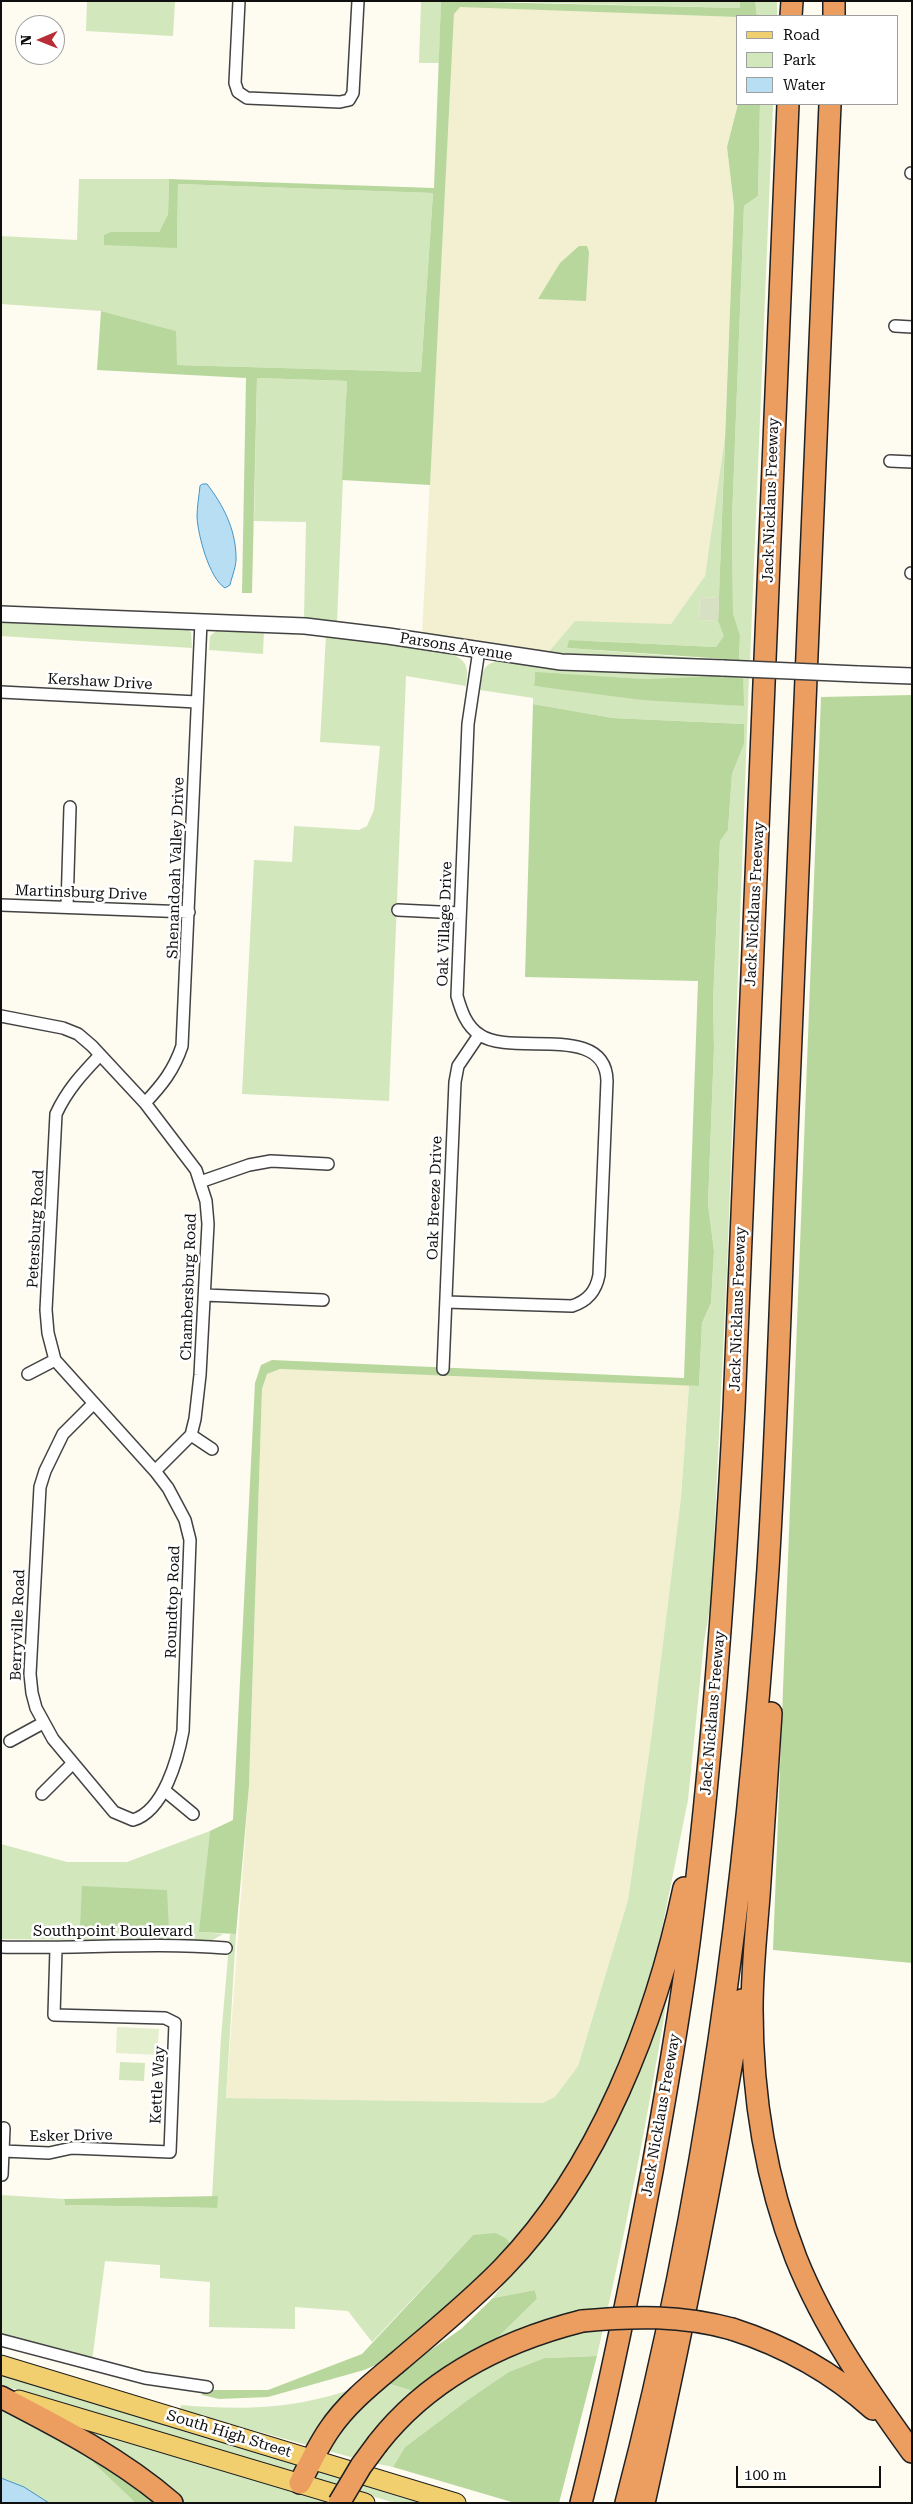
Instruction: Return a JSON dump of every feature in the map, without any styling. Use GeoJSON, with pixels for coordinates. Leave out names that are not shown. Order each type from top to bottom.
{"type":"FeatureCollection","features":[{"type":"Feature","properties":{"kind":"highway"},"geometry":{"type":"LineString","coordinates":[[791,15],[792,1]]}},
{"type":"Feature","properties":{"kind":"highway"},"geometry":{"type":"LineString","coordinates":[[834,1],[834,15]]}},
{"type":"Feature","properties":{"kind":"highway","name":"Jack Nicklaus Freeway"},"geometry":{"type":"LineString","coordinates":[[582,2499],[639,2242],[668,2081],[690,1937],[709,1768],[721,1624],[734,1408],[788,105]]}},
{"type":"Feature","properties":{"kind":"highway"},"geometry":{"type":"LineString","coordinates":[[632,2502],[641,2445],[686,2235],[702,2144],[732,1937],[759,1684],[775,1442],[830,105]]}},
{"type":"Feature","properties":{"kind":"highway"},"geometry":{"type":"LineString","coordinates":[[775,1442],[775,1658],[752,2007],[755,2086],[767,2161],[796,2258],[832,2333],[892,2426],[912,2452]]}},
{"type":"Feature","properties":{"kind":"highway"},"geometry":{"type":"LineString","coordinates":[[300,2483],[311,2459],[330,2428],[354,2400],[503,2268],[562,2194],[584,2159],[626,2071],[656,1990],[680,1903],[709,1768]]}},
{"type":"Feature","properties":{"kind":"highway"},"geometry":{"type":"LineString","coordinates":[[632,2502],[680,2342],[719,2141],[748,1963],[766,1790]]}},
{"type":"Feature","properties":{"kind":"highway"},"geometry":{"type":"LineString","coordinates":[[339,2503],[361,2466],[396,2420],[423,2396],[490,2352],[542,2331],[582,2321],[646,2316],[706,2322],[732,2329],[778,2346],[815,2365],[861,2398],[892,2426]]}},
{"type":"Feature","properties":{"kind":"highway"},"geometry":{"type":"LineString","coordinates":[[1,2396],[88,2444],[135,2473],[172,2503]]}},
{"type":"Feature","properties":{"kind":"main road","name":"South High Street"},"geometry":{"type":"LineString","coordinates":[[1,2364],[456,2503]]}},
{"type":"Feature","properties":{"kind":"main road","name":"South High Street"},"geometry":{"type":"LineString","coordinates":[[1,2396],[365,2503]]}},
{"type":"Feature","properties":{"kind":"street"},"geometry":{"type":"LineString","coordinates":[[239,1],[235,84],[238,92],[248,98],[340,102],[349,100],[353,93],[358,1]]}},
{"type":"Feature","properties":{"kind":"street"},"geometry":{"type":"LineString","coordinates":[[895,326],[912,327]]}},
{"type":"Feature","properties":{"kind":"street"},"geometry":{"type":"LineString","coordinates":[[890,461],[912,462]]}},
{"type":"Feature","properties":{"kind":"street","name":"Parsons Avenue"},"geometry":{"type":"LineString","coordinates":[[1,614],[342,630],[561,662],[912,676]]}},
{"type":"Feature","properties":{"kind":"street","name":"Shenandoah Valley Drive"},"geometry":{"type":"LineString","coordinates":[[145,1103],[163,1085],[176,1064],[182,1046],[201,622]]}},
{"type":"Feature","properties":{"kind":"street","name":"Oak Village Drive"},"geometry":{"type":"LineString","coordinates":[[479,650],[468,724],[457,996],[467,1021],[480,1035]]}},
{"type":"Feature","properties":{"kind":"street","name":"Kershaw Drive"},"geometry":{"type":"LineString","coordinates":[[1,692],[198,702]]}},
{"type":"Feature","properties":{"kind":"street"},"geometry":{"type":"LineString","coordinates":[[66,907],[70,807]]}},
{"type":"Feature","properties":{"kind":"street","name":"Martinsburg Drive"},"geometry":{"type":"LineString","coordinates":[[1,905],[189,912]]}},
{"type":"Feature","properties":{"kind":"street"},"geometry":{"type":"LineString","coordinates":[[398,910],[460,913]]}},
{"type":"Feature","properties":{"kind":"street","name":"Chambersburg Road"},"geometry":{"type":"LineString","coordinates":[[1,1016],[63,1028],[78,1034],[145,1103],[196,1170],[206,1201],[208,1224],[200,1375],[191,1436]]}},
{"type":"Feature","properties":{"kind":"street"},"geometry":{"type":"LineString","coordinates":[[446,1302],[565,1306],[578,1304],[590,1296],[597,1285],[599,1275],[606,1068],[598,1055],[590,1050],[576,1046],[498,1042],[480,1035]]}},
{"type":"Feature","properties":{"kind":"street","name":"Oak Breeze Drive"},"geometry":{"type":"LineString","coordinates":[[443,1369],[455,1082],[458,1066],[480,1035]]}},
{"type":"Feature","properties":{"kind":"street","name":"Petersburg Road"},"geometry":{"type":"LineString","coordinates":[[93,1404],[55,1360],[48,1333],[46,1310],[56,1114],[64,1097],[100,1055]]}},
{"type":"Feature","properties":{"kind":"street"},"geometry":{"type":"LineString","coordinates":[[200,1182],[248,1165],[272,1161],[328,1164]]}},
{"type":"Feature","properties":{"kind":"street"},"geometry":{"type":"LineString","coordinates":[[205,1295],[323,1300]]}},
{"type":"Feature","properties":{"kind":"street"},"geometry":{"type":"LineString","coordinates":[[28,1374],[55,1360]]}},
{"type":"Feature","properties":{"kind":"street","name":"Roundtop Road"},"geometry":{"type":"LineString","coordinates":[[93,1404],[168,1488],[185,1520],[190,1540],[183,1731],[177,1762],[164,1790],[148,1811],[137,1819]]}},
{"type":"Feature","properties":{"kind":"street","name":"Berryville Road"},"geometry":{"type":"LineString","coordinates":[[93,1404],[63,1434],[45,1471],[40,1487],[30,1674],[32,1693],[43,1723],[114,1812],[128,1819],[137,1819]]}},
{"type":"Feature","properties":{"kind":"street"},"geometry":{"type":"LineString","coordinates":[[155,1472],[191,1436],[212,1449]]}},
{"type":"Feature","properties":{"kind":"street"},"geometry":{"type":"LineString","coordinates":[[10,1741],[43,1723]]}},
{"type":"Feature","properties":{"kind":"street"},"geometry":{"type":"LineString","coordinates":[[42,1794],[73,1762]]}},
{"type":"Feature","properties":{"kind":"street"},"geometry":{"type":"LineString","coordinates":[[164,1790],[193,1814]]}},
{"type":"Feature","properties":{"kind":"street","name":"Southpoint Boulevard"},"geometry":{"type":"LineString","coordinates":[[1,1946],[56,1949],[135,1946],[226,1948]]}},
{"type":"Feature","properties":{"kind":"street","name":"Kettle Way"},"geometry":{"type":"LineString","coordinates":[[56,1949],[54,2015],[165,2018],[175,2023],[170,2152]]}},
{"type":"Feature","properties":{"kind":"street"},"geometry":{"type":"LineString","coordinates":[[2,2175],[4,2128]]}},
{"type":"Feature","properties":{"kind":"street","name":"Esker Drive"},"geometry":{"type":"LineString","coordinates":[[3,2151],[49,2154],[72,2148],[170,2152]]}},
{"type":"Feature","properties":{"kind":"street"},"geometry":{"type":"LineString","coordinates":[[1,2340],[145,2378],[207,2387]]}},
{"type":"Feature","properties":{"kind":"shaded area"},"geometry":{"type":"Polygon","coordinates":[[[460,6],[736,17],[736,105],[738,105],[727,147],[734,206],[725,436],[705,576],[671,624],[662,624],[547,654],[422,635],[454,13],[460,6]]]}},
{"type":"Feature","properties":{"kind":"shaded area"},"geometry":{"type":"Polygon","coordinates":[[[280,1369],[689,1385],[681,1497],[652,1732],[628,1900],[578,2066],[555,2098],[542,2103],[226,2098],[249,1786],[262,1389],[267,1374],[280,1369]]]}},
{"type":"Feature","properties":{"kind":"green space"},"geometry":{"type":"Polygon","coordinates":[[[87,1],[175,1],[173,36],[86,31],[87,1]]]}},
{"type":"Feature","properties":{"kind":"green space"},"geometry":{"type":"Polygon","coordinates":[[[421,1],[441,1],[439,63],[419,63],[421,1]]]}},
{"type":"Feature","properties":{"kind":"green space"},"geometry":{"type":"Polygon","coordinates":[[[441,1],[740,8],[740,1],[755,1],[757,15],[736,15],[736,17],[460,7],[454,14],[430,485],[342,480],[347,381],[257,378],[252,593],[242,593],[246,378],[97,370],[101,311],[176,331],[177,365],[421,372],[433,193],[178,184],[177,248],[104,245],[104,235],[111,232],[159,232],[168,214],[169,179],[434,188],[441,1]]]}},
{"type":"Feature","properties":{"kind":"green space"},"geometry":{"type":"Polygon","coordinates":[[[480,1],[740,1],[740,8],[480,1]]]}},
{"type":"Feature","properties":{"kind":"green space"},"geometry":{"type":"Polygon","coordinates":[[[755,1],[777,1],[777,15],[757,15],[755,1]]]}},
{"type":"Feature","properties":{"kind":"green space"},"geometry":{"type":"Polygon","coordinates":[[[738,105],[760,105],[758,196],[744,206],[732,520],[733,613],[740,635],[739,660],[567,648],[569,640],[716,647],[724,636],[718,621],[734,206],[727,147],[738,105]]]}},
{"type":"Feature","properties":{"kind":"green space"},"geometry":{"type":"Polygon","coordinates":[[[760,105],[773,105],[750,661],[739,660],[740,635],[733,613],[732,520],[744,206],[758,196],[760,105]]]}},
{"type":"Feature","properties":{"kind":"green space"},"geometry":{"type":"Polygon","coordinates":[[[79,179],[169,179],[168,214],[159,232],[111,232],[177,248],[178,184],[433,193],[421,372],[176,365],[175,331],[101,311],[1,304],[1,236],[77,240],[79,179]]]}},
{"type":"Feature","properties":{"kind":"green space"},"geometry":{"type":"Polygon","coordinates":[[[579,246],[587,246],[589,252],[586,301],[538,299],[560,263],[579,246]]]}},
{"type":"Feature","properties":{"kind":"green space"},"geometry":{"type":"Polygon","coordinates":[[[257,378],[347,381],[337,623],[304,619],[306,522],[254,521],[257,378]]]}},
{"type":"Feature","properties":{"kind":"green space"},"geometry":{"type":"Polygon","coordinates":[[[725,436],[719,598],[700,597],[699,620],[718,621],[725,636],[716,647],[570,640],[567,648],[710,659],[667,660],[547,654],[575,621],[671,624],[705,576],[725,436]]]}},
{"type":"Feature","properties":{"kind":"green space"},"geometry":{"type":"Polygon","coordinates":[[[700,597],[719,598],[718,621],[699,620],[700,597]]]}},
{"type":"Feature","properties":{"kind":"green space"},"geometry":{"type":"Polygon","coordinates":[[[1,618],[182,626],[191,632],[192,648],[1,636],[1,618]]]}},
{"type":"Feature","properties":{"kind":"green space"},"geometry":{"type":"Polygon","coordinates":[[[220,628],[264,631],[263,654],[209,650],[210,636],[220,628]]]}},
{"type":"Feature","properties":{"kind":"green space"},"geometry":{"type":"Polygon","coordinates":[[[326,635],[442,651],[456,656],[464,662],[467,671],[466,686],[406,676],[389,1101],[242,1094],[254,860],[292,862],[294,826],[359,830],[367,826],[374,810],[380,746],[320,742],[326,635]]]}},
{"type":"Feature","properties":{"kind":"green space"},"geometry":{"type":"Polygon","coordinates":[[[501,660],[716,676],[645,679],[535,673],[534,686],[743,706],[743,678],[749,678],[727,1268],[711,1601],[704,1642],[688,1800],[654,1968],[636,2031],[581,2150],[515,2252],[473,2235],[372,2342],[348,2311],[295,2307],[295,2329],[209,2327],[210,2282],[160,2278],[160,2265],[105,2261],[92,2361],[1,2336],[1,2195],[64,2199],[65,2205],[217,2208],[217,2196],[212,2198],[221,2037],[230,1934],[236,1934],[226,2098],[542,2103],[555,2097],[578,2066],[628,1900],[652,1732],[681,1497],[689,1385],[699,1386],[702,1323],[711,1303],[714,1251],[708,1204],[714,1047],[713,1001],[720,841],[728,830],[732,774],[744,744],[744,724],[613,718],[533,704],[533,698],[480,690],[486,667],[501,660]]]}},
{"type":"Feature","properties":{"kind":"green space"},"geometry":{"type":"Polygon","coordinates":[[[535,672],[645,679],[716,676],[743,678],[744,706],[642,700],[534,686],[535,672]]]}},
{"type":"Feature","properties":{"kind":"green space"},"geometry":{"type":"Polygon","coordinates":[[[912,695],[912,1963],[773,1950],[821,697],[912,695]]]}},
{"type":"Feature","properties":{"kind":"green space"},"geometry":{"type":"Polygon","coordinates":[[[533,704],[613,718],[744,724],[744,744],[732,774],[728,830],[720,841],[713,1001],[714,1047],[708,1204],[714,1251],[711,1303],[702,1323],[699,1386],[280,1369],[267,1374],[262,1389],[249,1786],[236,1934],[199,1932],[210,1831],[233,1820],[255,1383],[261,1365],[272,1360],[684,1378],[698,981],[525,977],[533,704]]]}},
{"type":"Feature","properties":{"kind":"green space"},"geometry":{"type":"Polygon","coordinates":[[[210,1831],[200,1932],[223,1934],[211,1941],[1,1939],[1,1844],[67,1862],[127,1862],[210,1831]]]}},
{"type":"Feature","properties":{"kind":"green space"},"geometry":{"type":"Polygon","coordinates":[[[82,1886],[167,1890],[169,1931],[80,1928],[82,1886]]]}},
{"type":"Feature","properties":{"kind":"green space"},"geometry":{"type":"Polygon","coordinates":[[[673,1960],[643,2136],[607,2312],[494,2341],[537,2299],[535,2290],[493,2298],[536,2241],[673,1960]]]}},
{"type":"Feature","properties":{"kind":"green space"},"geometry":{"type":"Polygon","coordinates":[[[117,2027],[159,2029],[157,2055],[116,2053],[117,2027]]]}},
{"type":"Feature","properties":{"kind":"green space"},"geometry":{"type":"Polygon","coordinates":[[[120,2062],[145,2063],[144,2081],[119,2080],[120,2062]]]}},
{"type":"Feature","properties":{"kind":"green space"},"geometry":{"type":"Polygon","coordinates":[[[218,2196],[217,2208],[65,2205],[64,2199],[218,2196]]]}},
{"type":"Feature","properties":{"kind":"green space"},"geometry":{"type":"Polygon","coordinates":[[[496,2233],[507,2239],[515,2252],[404,2353],[364,2370],[268,2397],[219,2399],[202,2395],[202,2390],[268,2390],[362,2354],[473,2235],[496,2233]]]}},
{"type":"Feature","properties":{"kind":"green space"},"geometry":{"type":"Polygon","coordinates":[[[535,2290],[537,2299],[494,2341],[449,2364],[413,2391],[390,2384],[388,2375],[422,2356],[461,2329],[493,2298],[535,2290]]]}},
{"type":"Feature","properties":{"kind":"green space"},"geometry":{"type":"Polygon","coordinates":[[[604,2324],[597,2356],[545,2358],[465,2402],[405,2447],[393,2467],[368,2462],[395,2429],[495,2357],[604,2324]]]}},
{"type":"Feature","properties":{"kind":"green space"},"geometry":{"type":"Polygon","coordinates":[[[597,2356],[559,2503],[515,2503],[393,2467],[405,2447],[509,2372],[545,2358],[597,2356]]]}},
{"type":"Feature","properties":{"kind":"green space"},"geometry":{"type":"Polygon","coordinates":[[[1,2372],[436,2503],[395,2503],[1,2385],[1,2372]]]}},
{"type":"Feature","properties":{"kind":"green space"},"geometry":{"type":"Polygon","coordinates":[[[388,2375],[390,2384],[413,2391],[354,2458],[180,2410],[181,2405],[237,2408],[287,2405],[336,2394],[388,2375]]]}},
{"type":"Feature","properties":{"kind":"green space"},"geometry":{"type":"Polygon","coordinates":[[[1,2409],[86,2448],[162,2503],[1,2503],[1,2409]]]}},
{"type":"Feature","properties":{"kind":"green space"},"geometry":{"type":"Polygon","coordinates":[[[81,2428],[329,2500],[328,2503],[183,2503],[157,2476],[81,2428]]]}},
{"type":"Feature","properties":{"kind":"green space"},"geometry":{"type":"Polygon","coordinates":[[[86,2448],[162,2503],[136,2503],[94,2463],[86,2448]]]}},
{"type":"Feature","properties":{"kind":"water"},"geometry":{"type":"Polygon","coordinates":[[[207,484],[218,500],[231,526],[233,535],[236,563],[230,585],[225,588],[219,583],[209,566],[200,534],[197,509],[200,486],[207,484]]]}},
{"type":"Feature","properties":{"kind":"water"},"geometry":{"type":"Polygon","coordinates":[[[1,2478],[24,2487],[49,2503],[1,2503],[1,2478]]]}}]}
